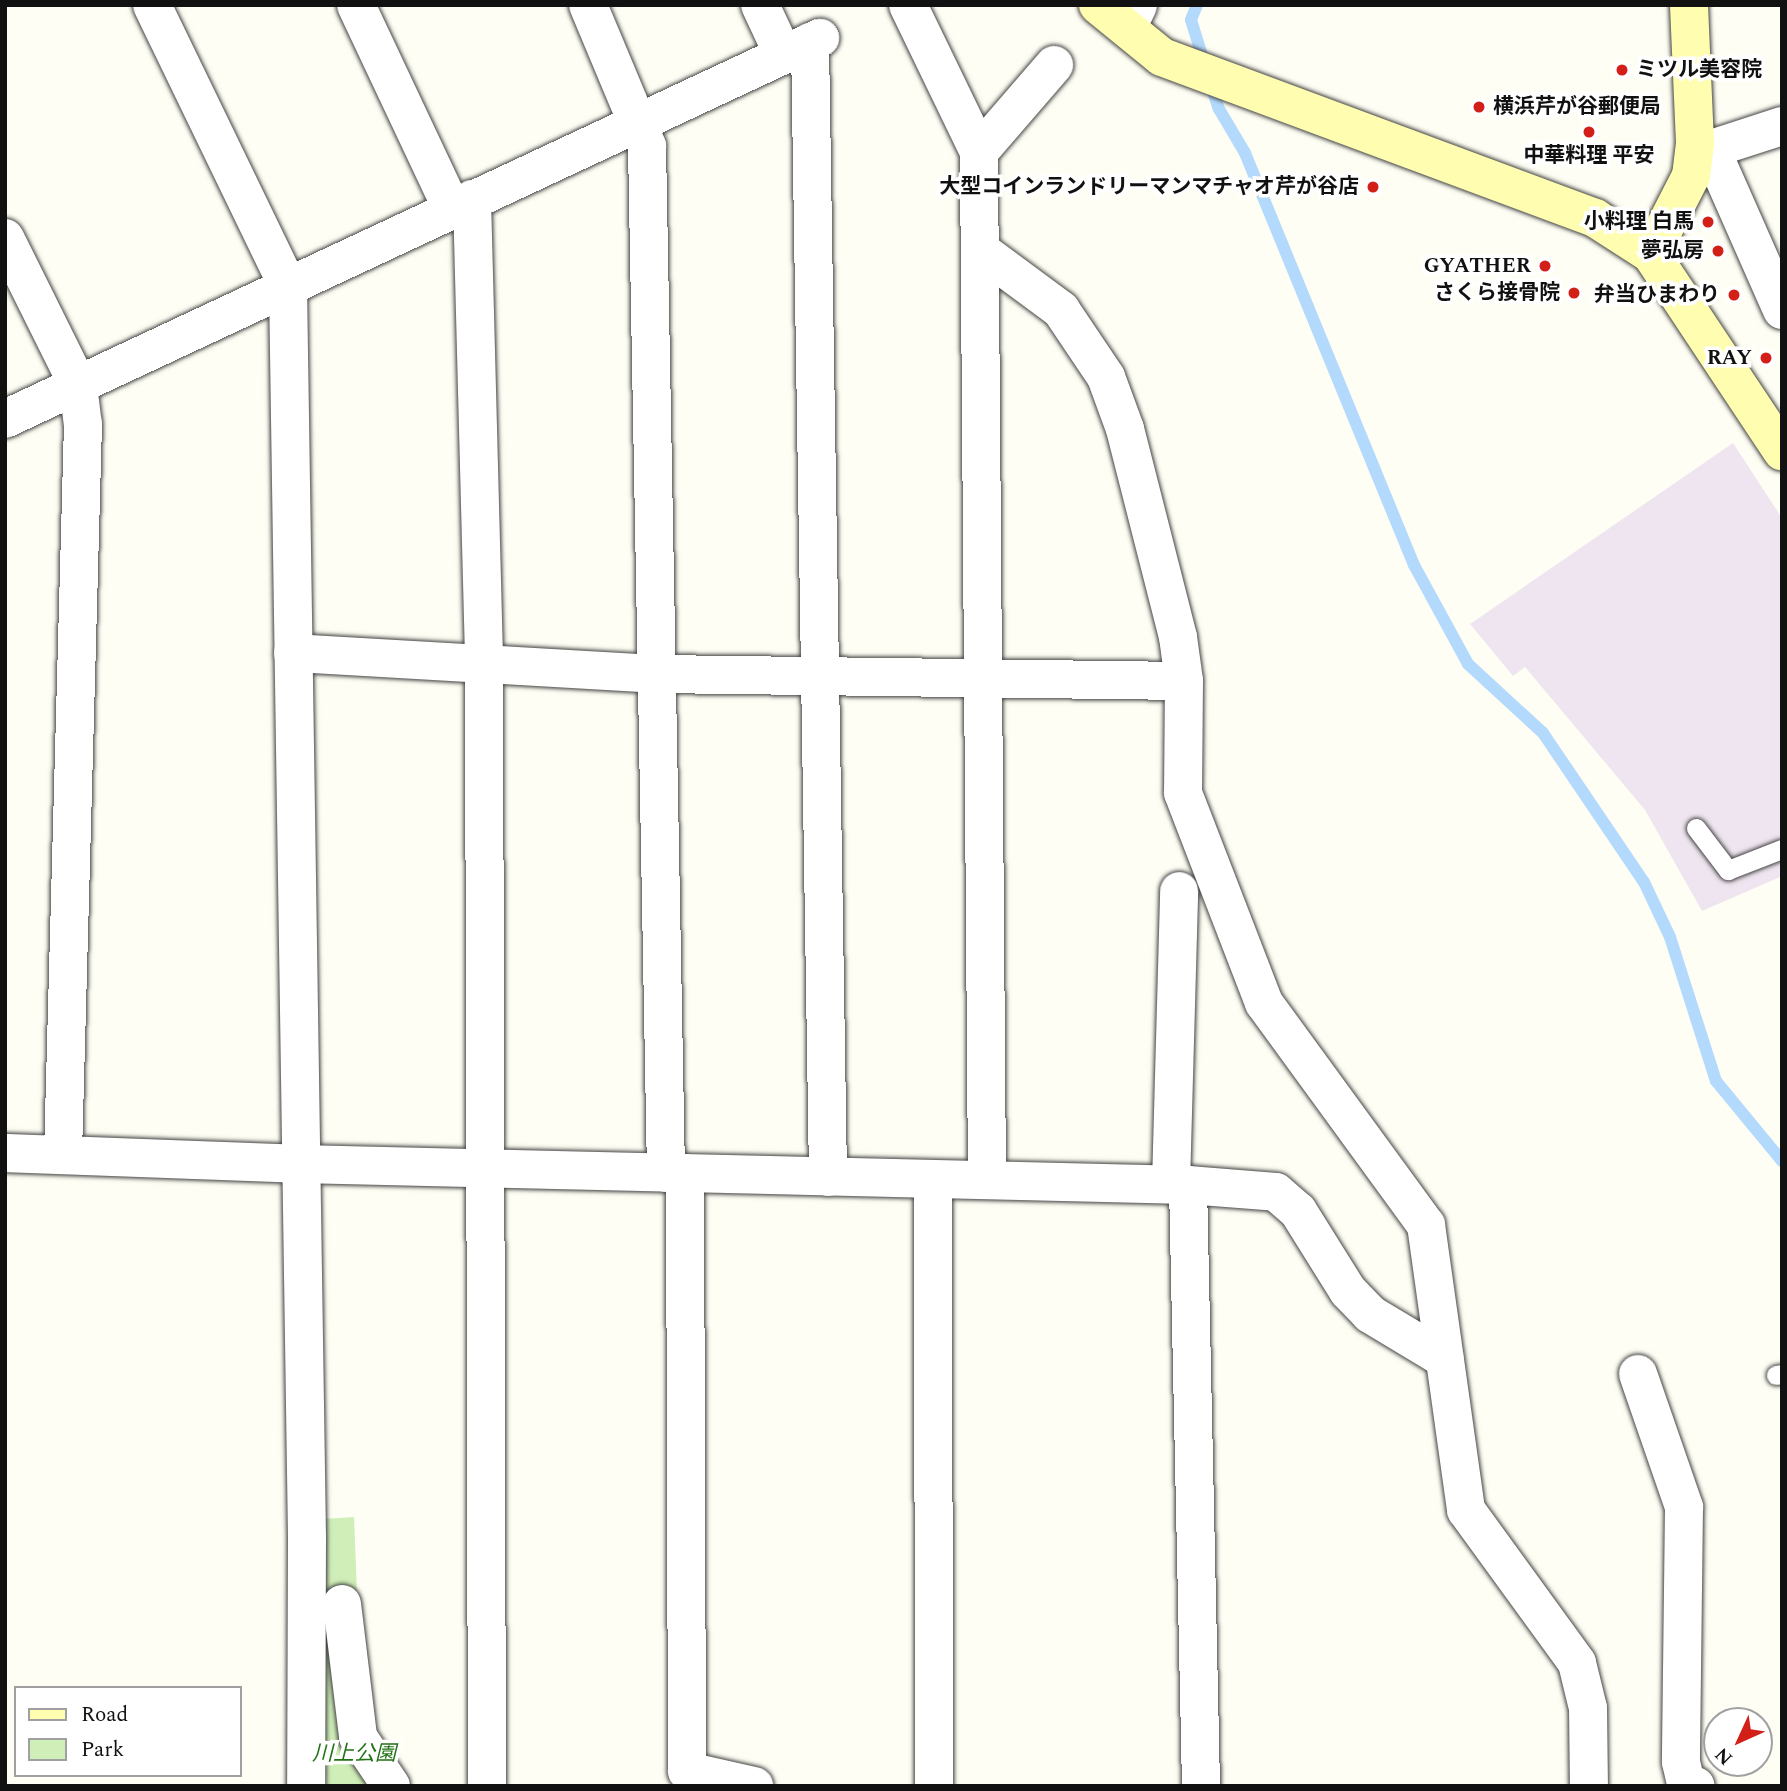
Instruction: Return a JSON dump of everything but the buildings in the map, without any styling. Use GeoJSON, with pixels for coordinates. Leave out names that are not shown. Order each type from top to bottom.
{"type":"FeatureCollection","features":[{"type":"Feature","properties":{"kind":"street"},"geometry":{"type":"LineString","coordinates":[[152,5],[288,286],[299,1164],[320,1528],[306,1786]]}},
{"type":"Feature","properties":{"kind":"street"},"geometry":{"type":"LineString","coordinates":[[356,5],[461,204],[484,664],[483,1169],[487,1786]]}},
{"type":"Feature","properties":{"kind":"street"},"geometry":{"type":"LineString","coordinates":[[588,5],[647,146],[657,674],[675,1173],[687,1771],[754,1786]]}},
{"type":"Feature","properties":{"kind":"street"},"geometry":{"type":"LineString","coordinates":[[760,5],[804,45],[828,1177]]}},
{"type":"Feature","properties":{"kind":"street"},"geometry":{"type":"LineString","coordinates":[[908,5],[979,152],[987,1180]]}},
{"type":"Feature","properties":{"kind":"street"},"geometry":{"type":"LineString","coordinates":[[1098,5],[1133,17],[1163,57],[1595,218],[1651,254],[1782,451]]}},
{"type":"Feature","properties":{"kind":"street"},"geometry":{"type":"LineString","coordinates":[[1689,5],[1703,146],[1782,310]]}},
{"type":"Feature","properties":{"kind":"street"},"geometry":{"type":"LineString","coordinates":[[5,419],[638,120],[804,45]]}},
{"type":"Feature","properties":{"kind":"street"},"geometry":{"type":"LineString","coordinates":[[979,152],[1054,65]]}},
{"type":"Feature","properties":{"kind":"street"},"geometry":{"type":"LineString","coordinates":[[1703,146],[1782,126]]}},
{"type":"Feature","properties":{"kind":"street"},"geometry":{"type":"LineString","coordinates":[[1651,254],[1691,176],[1703,146]]}},
{"type":"Feature","properties":{"kind":"street"},"geometry":{"type":"LineString","coordinates":[[5,238],[78,386],[83,424],[63,1155]]}},
{"type":"Feature","properties":{"kind":"street"},"geometry":{"type":"LineString","coordinates":[[980,250],[1061,310],[1106,377],[1125,429],[1178,637],[1184,681],[1179,874],[1180,1185],[1202,1786]]}},
{"type":"Feature","properties":{"kind":"street"},"geometry":{"type":"LineString","coordinates":[[293,653],[657,674],[1184,681]]}},
{"type":"Feature","properties":{"kind":"street"},"geometry":{"type":"LineString","coordinates":[[1183,793],[1264,1003],[1426,1225],[1466,1510],[1577,1662],[1588,1708],[1589,1786]]}},
{"type":"Feature","properties":{"kind":"street"},"geometry":{"type":"LineString","coordinates":[[5,1153],[299,1164],[1180,1185],[1276,1192],[1298,1212],[1348,1292],[1363,1306],[1445,1359]]}},
{"type":"Feature","properties":{"kind":"street"},"geometry":{"type":"LineString","coordinates":[[933,1179],[934,1786]]}},
{"type":"Feature","properties":{"kind":"street"},"geometry":{"type":"LineString","coordinates":[[1638,1374],[1684,1507],[1681,1762],[1686,1783],[1696,1786]]}},
{"type":"Feature","properties":{"kind":"street"},"geometry":{"type":"LineString","coordinates":[[342,1604],[358,1737],[391,1786]]}},
{"type":"Feature","properties":{"kind":"lane"},"geometry":{"type":"LineString","coordinates":[[1696,828],[1728,870],[1782,849]]}},
{"type":"Feature","properties":{"kind":"shaded area"},"geometry":{"type":"Polygon","coordinates":[[[1733,443],[1782,518],[1782,876],[1702,911],[1645,810],[1525,667],[1513,676],[1470,624],[1733,443]]]}},
{"type":"Feature","properties":{"kind":"green space","name":"川上公園"},"geometry":{"type":"Polygon","coordinates":[[[354,1517],[360,1668],[373,1729],[409,1786],[327,1786],[321,1653],[323,1519],[354,1517]]]}},
{"type":"Feature","properties":{"kind":"waterway"},"geometry":{"type":"LineString","coordinates":[[1197,5],[1191,20],[1205,65]]}},
{"type":"Feature","properties":{"kind":"waterway"},"geometry":{"type":"LineString","coordinates":[[1210,82],[1219,109],[1245,153],[1414,565],[1468,664],[1543,733],[1644,882],[1670,937],[1716,1081],[1782,1161]]}},
{"type":"Feature","properties":{"kind":"place","name":"ミツル美容院"},"geometry":{"type":"Point","coordinates":[1622,70]}},
{"type":"Feature","properties":{"kind":"place","name":"横浜芹が谷郵便局"},"geometry":{"type":"Point","coordinates":[1479,107]}},
{"type":"Feature","properties":{"kind":"place","name":"中華料理 平安"},"geometry":{"type":"Point","coordinates":[1589,132]}},
{"type":"Feature","properties":{"kind":"place","name":"大型コインランドリーマンマチャオ芹が谷店"},"geometry":{"type":"Point","coordinates":[1373,187]}},
{"type":"Feature","properties":{"kind":"place","name":"小料理 白馬"},"geometry":{"type":"Point","coordinates":[1708,222]}},
{"type":"Feature","properties":{"kind":"place","name":"夢弘房"},"geometry":{"type":"Point","coordinates":[1718,251]}},
{"type":"Feature","properties":{"kind":"place","name":"GYATHER"},"geometry":{"type":"Point","coordinates":[1545,266]}},
{"type":"Feature","properties":{"kind":"place","name":"さくら接骨院"},"geometry":{"type":"Point","coordinates":[1574,293]}},
{"type":"Feature","properties":{"kind":"place","name":"弁当ひまわり"},"geometry":{"type":"Point","coordinates":[1734,295]}},
{"type":"Feature","properties":{"kind":"place","name":"RAY"},"geometry":{"type":"Point","coordinates":[1766,358]}}]}
